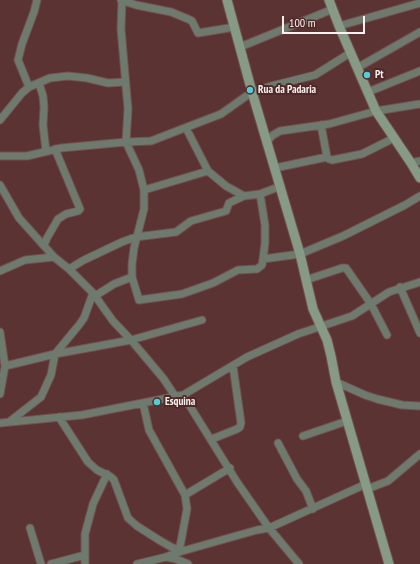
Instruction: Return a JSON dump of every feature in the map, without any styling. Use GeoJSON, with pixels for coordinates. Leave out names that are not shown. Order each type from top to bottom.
{"type":"FeatureCollection","features":[{"type":"Feature","properties":{"kind":"street"},"geometry":{"type":"LineString","coordinates":[[29,87],[18,60],[37,0]]}},
{"type":"Feature","properties":{"kind":"street"},"geometry":{"type":"LineString","coordinates":[[235,27],[198,33],[188,18],[171,12],[122,0],[121,29],[128,109],[126,142],[139,170],[144,190],[144,209],[136,237],[132,264],[132,277],[139,300],[142,301],[189,292],[213,283],[238,270],[257,269],[262,265],[264,258],[265,226],[260,194]]}},
{"type":"Feature","properties":{"kind":"street"},"geometry":{"type":"LineString","coordinates":[[227,0],[252,92],[300,254],[316,319],[331,356],[336,382],[389,564]]}},
{"type":"Feature","properties":{"kind":"street"},"geometry":{"type":"LineString","coordinates":[[329,0],[350,53],[376,111],[394,138],[416,162],[420,178]]}},
{"type":"Feature","properties":{"kind":"street"},"geometry":{"type":"LineString","coordinates":[[339,26],[420,4]]}},
{"type":"Feature","properties":{"kind":"street"},"geometry":{"type":"LineString","coordinates":[[240,47],[333,9]]}},
{"type":"Feature","properties":{"kind":"street"},"geometry":{"type":"LineString","coordinates":[[357,68],[420,32]]}},
{"type":"Feature","properties":{"kind":"street"},"geometry":{"type":"LineString","coordinates":[[0,156],[27,156],[55,149],[151,141],[221,114],[252,92],[315,75],[350,53]]}},
{"type":"Feature","properties":{"kind":"street"},"geometry":{"type":"LineString","coordinates":[[368,92],[420,71]]}},
{"type":"Feature","properties":{"kind":"street"},"geometry":{"type":"LineString","coordinates":[[0,120],[22,92],[29,87],[57,77],[68,76],[87,78],[108,83],[125,82]]}},
{"type":"Feature","properties":{"kind":"street"},"geometry":{"type":"LineString","coordinates":[[39,83],[43,96],[43,125],[46,151]]}},
{"type":"Feature","properties":{"kind":"street"},"geometry":{"type":"LineString","coordinates":[[267,141],[277,132],[320,125],[353,118],[376,111],[420,104]]}},
{"type":"Feature","properties":{"kind":"street"},"geometry":{"type":"LineString","coordinates":[[320,125],[327,156],[332,160],[362,154],[394,138]]}},
{"type":"Feature","properties":{"kind":"street"},"geometry":{"type":"LineString","coordinates":[[186,128],[208,171],[226,186],[244,196]]}},
{"type":"Feature","properties":{"kind":"street"},"geometry":{"type":"LineString","coordinates":[[44,245],[58,219],[66,214],[78,211],[80,209],[64,174],[55,149]]}},
{"type":"Feature","properties":{"kind":"street"},"geometry":{"type":"LineString","coordinates":[[275,168],[327,156]]}},
{"type":"Feature","properties":{"kind":"street"},"geometry":{"type":"LineString","coordinates":[[144,190],[208,171]]}},
{"type":"Feature","properties":{"kind":"street"},"geometry":{"type":"LineString","coordinates":[[0,185],[19,218],[54,257],[69,269],[94,295],[112,321],[131,340],[163,378],[175,396]]}},
{"type":"Feature","properties":{"kind":"street"},"geometry":{"type":"LineString","coordinates":[[69,269],[110,247],[136,237],[176,232],[197,218],[226,211],[229,203],[244,196],[260,194],[281,186]]}},
{"type":"Feature","properties":{"kind":"street"},"geometry":{"type":"LineString","coordinates":[[264,258],[300,254],[342,236],[420,196]]}},
{"type":"Feature","properties":{"kind":"street"},"geometry":{"type":"LineString","coordinates":[[0,271],[25,260],[54,257]]}},
{"type":"Feature","properties":{"kind":"street"},"geometry":{"type":"LineString","coordinates":[[306,280],[346,268],[371,304],[387,335]]}},
{"type":"Feature","properties":{"kind":"street"},"geometry":{"type":"LineString","coordinates":[[9,422],[41,397],[52,375],[55,354],[84,318],[94,295],[114,284],[132,277]]}},
{"type":"Feature","properties":{"kind":"street"},"geometry":{"type":"LineString","coordinates":[[0,423],[96,413],[183,395],[253,354],[298,334],[352,316],[380,297],[400,287],[420,282]]}},
{"type":"Feature","properties":{"kind":"street"},"geometry":{"type":"LineString","coordinates":[[400,287],[420,332]]}},
{"type":"Feature","properties":{"kind":"street"},"geometry":{"type":"LineString","coordinates":[[5,366],[55,354],[131,340],[202,320]]}},
{"type":"Feature","properties":{"kind":"street"},"geometry":{"type":"LineString","coordinates":[[0,332],[5,366],[0,394]]}},
{"type":"Feature","properties":{"kind":"street"},"geometry":{"type":"LineString","coordinates":[[212,439],[240,427],[241,423],[233,366]]}},
{"type":"Feature","properties":{"kind":"street"},"geometry":{"type":"LineString","coordinates":[[336,382],[377,399],[402,405],[420,406]]}},
{"type":"Feature","properties":{"kind":"street"},"geometry":{"type":"LineString","coordinates":[[183,395],[269,528],[299,564]]}},
{"type":"Feature","properties":{"kind":"street"},"geometry":{"type":"LineString","coordinates":[[143,403],[149,430],[185,495],[187,509],[179,550]]}},
{"type":"Feature","properties":{"kind":"street"},"geometry":{"type":"LineString","coordinates":[[59,417],[88,462],[97,470],[111,477],[116,484],[124,512],[128,518],[137,526],[159,540],[179,550]]}},
{"type":"Feature","properties":{"kind":"street"},"geometry":{"type":"LineString","coordinates":[[303,436],[347,421]]}},
{"type":"Feature","properties":{"kind":"street"},"geometry":{"type":"LineString","coordinates":[[278,443],[297,479],[306,492],[313,509]]}},
{"type":"Feature","properties":{"kind":"street"},"geometry":{"type":"LineString","coordinates":[[136,564],[166,557],[179,550],[263,528],[269,528],[366,487],[388,481],[420,454]]}},
{"type":"Feature","properties":{"kind":"street"},"geometry":{"type":"LineString","coordinates":[[185,495],[230,468]]}},
{"type":"Feature","properties":{"kind":"street"},"geometry":{"type":"LineString","coordinates":[[84,564],[85,534],[91,512],[106,474]]}},
{"type":"Feature","properties":{"kind":"street"},"geometry":{"type":"LineString","coordinates":[[30,528],[41,564]]}},
{"type":"Feature","properties":{"kind":"street"},"geometry":{"type":"LineString","coordinates":[[51,564],[84,555]]}},
{"type":"Feature","properties":{"kind":"street"},"geometry":{"type":"LineString","coordinates":[[166,557],[188,564]]}},
{"type":"Feature","properties":{"kind":"place","name":"Pt"},"geometry":{"type":"Point","coordinates":[367,75]}},
{"type":"Feature","properties":{"kind":"place","name":"Rua da Padaria"},"geometry":{"type":"Point","coordinates":[250,90]}},
{"type":"Feature","properties":{"kind":"place","name":"Esquina"},"geometry":{"type":"Point","coordinates":[157,402]}}]}
